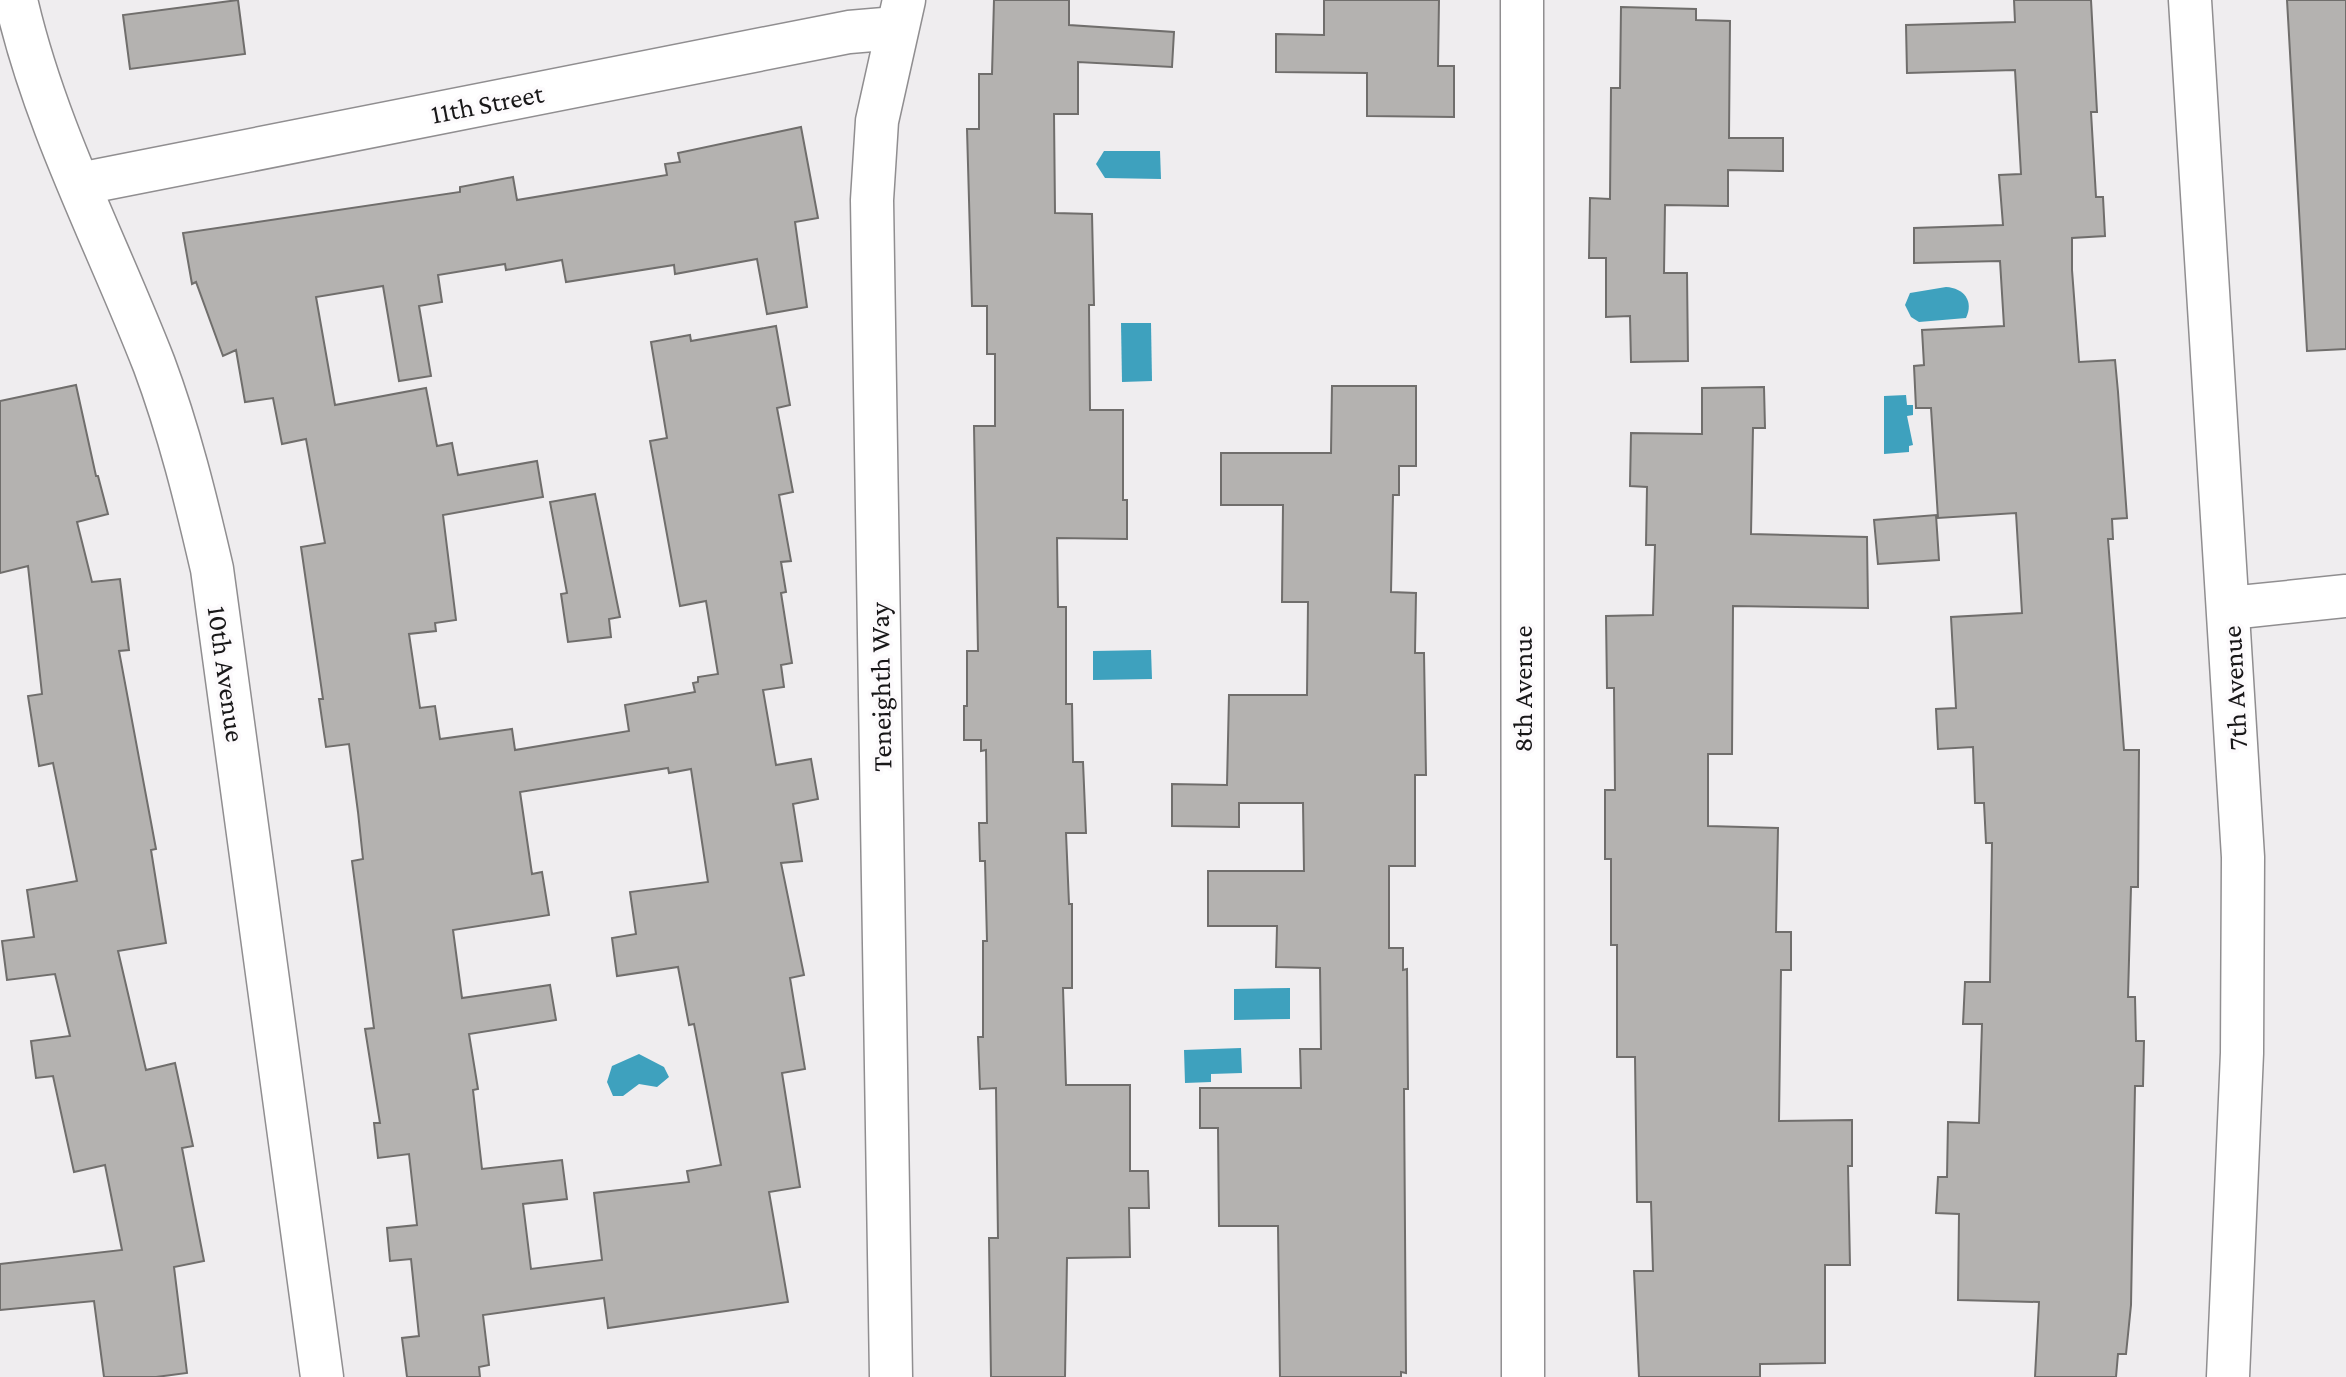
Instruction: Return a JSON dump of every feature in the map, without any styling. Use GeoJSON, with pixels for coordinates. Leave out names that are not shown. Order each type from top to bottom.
{"type":"FeatureCollection","features":[{"type":"Feature","properties":{"kind":"street","name":"10th Avenue"},"geometry":{"type":"LineString","coordinates":[[16,0],[31,64],[154,365],[188,466],[212,569],[322,1377]]}},
{"type":"Feature","properties":{"kind":"street","name":"8th Avenue"},"geometry":{"type":"LineString","coordinates":[[1522,0],[1523,1377]]}},
{"type":"Feature","properties":{"kind":"street","name":"7th Avenue"},"geometry":{"type":"LineString","coordinates":[[2190,0],[2243,857],[2242,1053],[2228,1377]]}},
{"type":"Feature","properties":{"kind":"street","name":"11th Street"},"geometry":{"type":"LineString","coordinates":[[79,184],[849,32],[900,14]]}},
{"type":"Feature","properties":{"kind":"street","name":"Teneighth Way"},"geometry":{"type":"LineString","coordinates":[[891,1377],[872,200],[877,121],[900,14]]}},
{"type":"Feature","properties":{"kind":"street"},"geometry":{"type":"LineString","coordinates":[[2230,608],[2346,596]]}},
{"type":"Feature","properties":{"kind":"water"},"geometry":{"type":"Polygon","coordinates":[[[1104,151],[1160,151],[1161,179],[1105,178],[1096,164],[1104,151]]]}},
{"type":"Feature","properties":{"kind":"water"},"geometry":{"type":"Polygon","coordinates":[[[1946,287],[1966,296],[1969,306],[1966,318],[1919,322],[1911,317],[1905,305],[1910,293],[1946,287]]]}},
{"type":"Feature","properties":{"kind":"water"},"geometry":{"type":"Polygon","coordinates":[[[1121,323],[1151,323],[1152,381],[1122,382],[1121,323]]]}},
{"type":"Feature","properties":{"kind":"water"},"geometry":{"type":"Polygon","coordinates":[[[1906,395],[1907,405],[1913,405],[1913,415],[1907,416],[1913,445],[1909,446],[1909,452],[1884,454],[1884,396],[1906,395]]]}},
{"type":"Feature","properties":{"kind":"water"},"geometry":{"type":"Polygon","coordinates":[[[1151,650],[1152,679],[1093,680],[1093,651],[1151,650]]]}},
{"type":"Feature","properties":{"kind":"water"},"geometry":{"type":"Polygon","coordinates":[[[1290,988],[1290,1019],[1234,1020],[1234,989],[1290,988]]]}},
{"type":"Feature","properties":{"kind":"water"},"geometry":{"type":"Polygon","coordinates":[[[1241,1048],[1242,1073],[1211,1074],[1211,1082],[1185,1083],[1184,1050],[1241,1048]]]}},
{"type":"Feature","properties":{"kind":"water"},"geometry":{"type":"Polygon","coordinates":[[[639,1054],[664,1067],[669,1077],[657,1087],[639,1084],[623,1096],[613,1096],[607,1082],[612,1066],[639,1054]]]}},
{"type":"Feature","properties":{"kind":"building"},"geometry":{"type":"Polygon","coordinates":[[[238,0],[245,54],[130,69],[123,15],[238,0]]]}},
{"type":"Feature","properties":{"kind":"building"},"geometry":{"type":"Polygon","coordinates":[[[994,0],[1069,0],[1069,25],[1174,32],[1172,67],[1078,62],[1078,114],[1054,114],[1055,213],[1092,214],[1094,305],[1089,305],[1090,410],[1123,410],[1123,500],[1127,500],[1127,539],[1057,538],[1058,607],[1066,607],[1066,704],[1072,704],[1073,762],[1083,762],[1086,833],[1066,833],[1069,904],[1072,904],[1072,988],[1063,988],[1066,1085],[1130,1085],[1130,1171],[1148,1171],[1149,1208],[1129,1208],[1130,1257],[1067,1258],[1065,1377],[991,1377],[989,1238],[998,1238],[996,1088],[980,1089],[978,1037],[983,1037],[983,941],[987,941],[985,861],[980,861],[979,823],[987,823],[986,750],[981,751],[981,740],[964,740],[964,706],[967,706],[967,651],[978,651],[974,426],[995,426],[995,354],[987,354],[987,306],[972,306],[967,129],[979,129],[979,74],[992,74],[994,0]]]}},
{"type":"Feature","properties":{"kind":"building"},"geometry":{"type":"Polygon","coordinates":[[[1324,0],[1439,0],[1438,66],[1454,66],[1454,117],[1367,116],[1367,73],[1276,72],[1276,34],[1324,35],[1324,0]]]}},
{"type":"Feature","properties":{"kind":"building"},"geometry":{"type":"Polygon","coordinates":[[[2014,0],[2091,0],[2097,112],[2091,112],[2096,197],[2103,197],[2105,236],[2072,238],[2072,270],[2079,362],[2115,360],[2127,518],[2112,519],[2113,539],[2108,539],[2124,750],[2139,750],[2138,887],[2131,887],[2128,997],[2135,997],[2136,1041],[2144,1041],[2143,1086],[2135,1086],[2131,1305],[2126,1354],[2118,1354],[2116,1377],[2035,1377],[2039,1302],[1958,1300],[1959,1214],[1936,1213],[1938,1177],[1947,1177],[1948,1122],[1979,1123],[1982,1024],[1963,1024],[1965,982],[1990,982],[1992,843],[1986,843],[1984,803],[1975,803],[1973,747],[1938,749],[1936,709],[1956,708],[1951,617],[2022,613],[2016,513],[1938,518],[1931,408],[1916,408],[1914,366],[1924,365],[1922,330],[2004,326],[2000,261],[1914,263],[1914,228],[2003,225],[1999,175],[2021,174],[2015,70],[1907,73],[1906,25],[2015,22],[2014,0]]]}},
{"type":"Feature","properties":{"kind":"building"},"geometry":{"type":"Polygon","coordinates":[[[2287,0],[2346,0],[2346,349],[2307,351],[2287,0]]]}},
{"type":"Feature","properties":{"kind":"building"},"geometry":{"type":"Polygon","coordinates":[[[1621,7],[1696,9],[1696,20],[1730,21],[1729,138],[1783,138],[1783,171],[1728,170],[1728,206],[1665,205],[1664,273],[1687,273],[1688,361],[1631,362],[1630,316],[1606,317],[1606,258],[1589,258],[1590,198],[1610,199],[1611,88],[1620,88],[1621,7]]]}},
{"type":"Feature","properties":{"kind":"building"},"geometry":{"type":"Polygon","coordinates":[[[801,127],[818,218],[795,222],[807,307],[767,314],[757,259],[675,274],[674,265],[566,282],[562,260],[506,270],[505,264],[438,275],[442,302],[419,306],[431,376],[399,381],[383,286],[316,297],[335,405],[426,388],[437,446],[452,443],[458,475],[537,461],[543,497],[443,515],[456,620],[435,623],[436,631],[409,634],[420,708],[435,706],[440,739],[512,729],[515,750],[629,731],[625,705],[695,692],[693,683],[698,682],[698,677],[718,674],[706,601],[680,606],[650,441],[667,438],[651,342],[690,335],[691,341],[776,326],[790,405],[777,408],[793,492],[779,495],[791,561],[781,562],[786,592],[781,593],[792,663],[781,665],[784,687],[763,690],[776,765],[811,759],[818,799],[793,804],[802,861],[781,863],[804,975],[790,978],[805,1069],[782,1073],[800,1187],[769,1192],[788,1302],[608,1328],[604,1298],[483,1315],[489,1365],[479,1367],[480,1377],[407,1377],[402,1338],[419,1336],[411,1259],[390,1261],[387,1228],[417,1225],[409,1154],[378,1158],[374,1123],[380,1123],[365,1029],[374,1028],[352,861],[363,859],[358,812],[349,744],[326,747],[319,699],[323,699],[301,547],[325,543],[306,439],[282,444],[273,398],[245,402],[236,350],[223,356],[196,282],[192,284],[183,233],[460,192],[460,187],[513,177],[517,200],[667,175],[665,164],[680,162],[678,153],[801,127]],[[668,768],[520,792],[532,874],[542,872],[549,915],[453,930],[462,998],[550,985],[556,1020],[469,1034],[478,1089],[473,1090],[482,1169],[562,1160],[567,1199],[523,1204],[531,1269],[602,1260],[594,1193],[689,1182],[687,1171],[721,1165],[694,1024],[689,1025],[678,967],[617,976],[612,938],[636,934],[630,892],[708,882],[691,769],[669,773],[668,768]]]}},
{"type":"Feature","properties":{"kind":"building"},"geometry":{"type":"Polygon","coordinates":[[[76,385],[96,476],[108,514],[77,522],[92,582],[120,579],[129,650],[119,651],[156,849],[151,850],[166,943],[118,951],[146,1070],[175,1063],[193,1146],[182,1148],[204,1261],[174,1267],[187,1373],[156,1377],[104,1377],[94,1301],[0,1310],[0,1264],[122,1250],[105,1165],[74,1172],[53,1076],[36,1078],[31,1041],[70,1036],[55,974],[7,980],[2,941],[34,937],[27,890],[77,881],[53,763],[39,766],[28,696],[42,694],[28,566],[0,573],[0,401],[76,385]]]}},
{"type":"Feature","properties":{"kind":"building"},"geometry":{"type":"Polygon","coordinates":[[[1332,386],[1416,386],[1416,466],[1399,466],[1399,495],[1393,495],[1391,592],[1416,593],[1415,653],[1424,653],[1426,775],[1415,775],[1415,866],[1389,866],[1389,948],[1403,948],[1403,970],[1407,969],[1408,1089],[1404,1089],[1406,1373],[1401,1372],[1401,1377],[1280,1377],[1278,1226],[1219,1226],[1218,1128],[1200,1128],[1200,1088],[1301,1088],[1300,1049],[1321,1049],[1320,968],[1276,967],[1277,926],[1208,926],[1208,871],[1304,871],[1303,803],[1239,803],[1239,827],[1172,826],[1172,784],[1227,785],[1229,695],[1307,695],[1308,602],[1282,602],[1283,505],[1221,505],[1221,453],[1331,453],[1332,386]]]}},
{"type":"Feature","properties":{"kind":"building"},"geometry":{"type":"Polygon","coordinates":[[[1764,387],[1765,428],[1753,428],[1751,534],[1867,537],[1868,608],[1733,606],[1732,754],[1708,754],[1708,826],[1778,828],[1776,932],[1791,932],[1791,970],[1781,970],[1779,1121],[1852,1120],[1852,1166],[1848,1166],[1850,1265],[1825,1265],[1825,1363],[1760,1364],[1760,1377],[1639,1377],[1634,1271],[1653,1271],[1651,1202],[1637,1202],[1635,1057],[1617,1057],[1617,945],[1611,945],[1611,859],[1605,859],[1605,790],[1615,790],[1614,688],[1607,688],[1606,616],[1653,615],[1655,545],[1646,545],[1647,487],[1630,486],[1631,433],[1702,434],[1702,388],[1764,387]]]}},
{"type":"Feature","properties":{"kind":"building"},"geometry":{"type":"Polygon","coordinates":[[[595,494],[620,617],[609,619],[611,637],[568,642],[561,594],[567,593],[550,502],[595,494]]]}},
{"type":"Feature","properties":{"kind":"building"},"geometry":{"type":"Polygon","coordinates":[[[1936,515],[1939,560],[1878,564],[1874,520],[1936,515]]]}}]}
